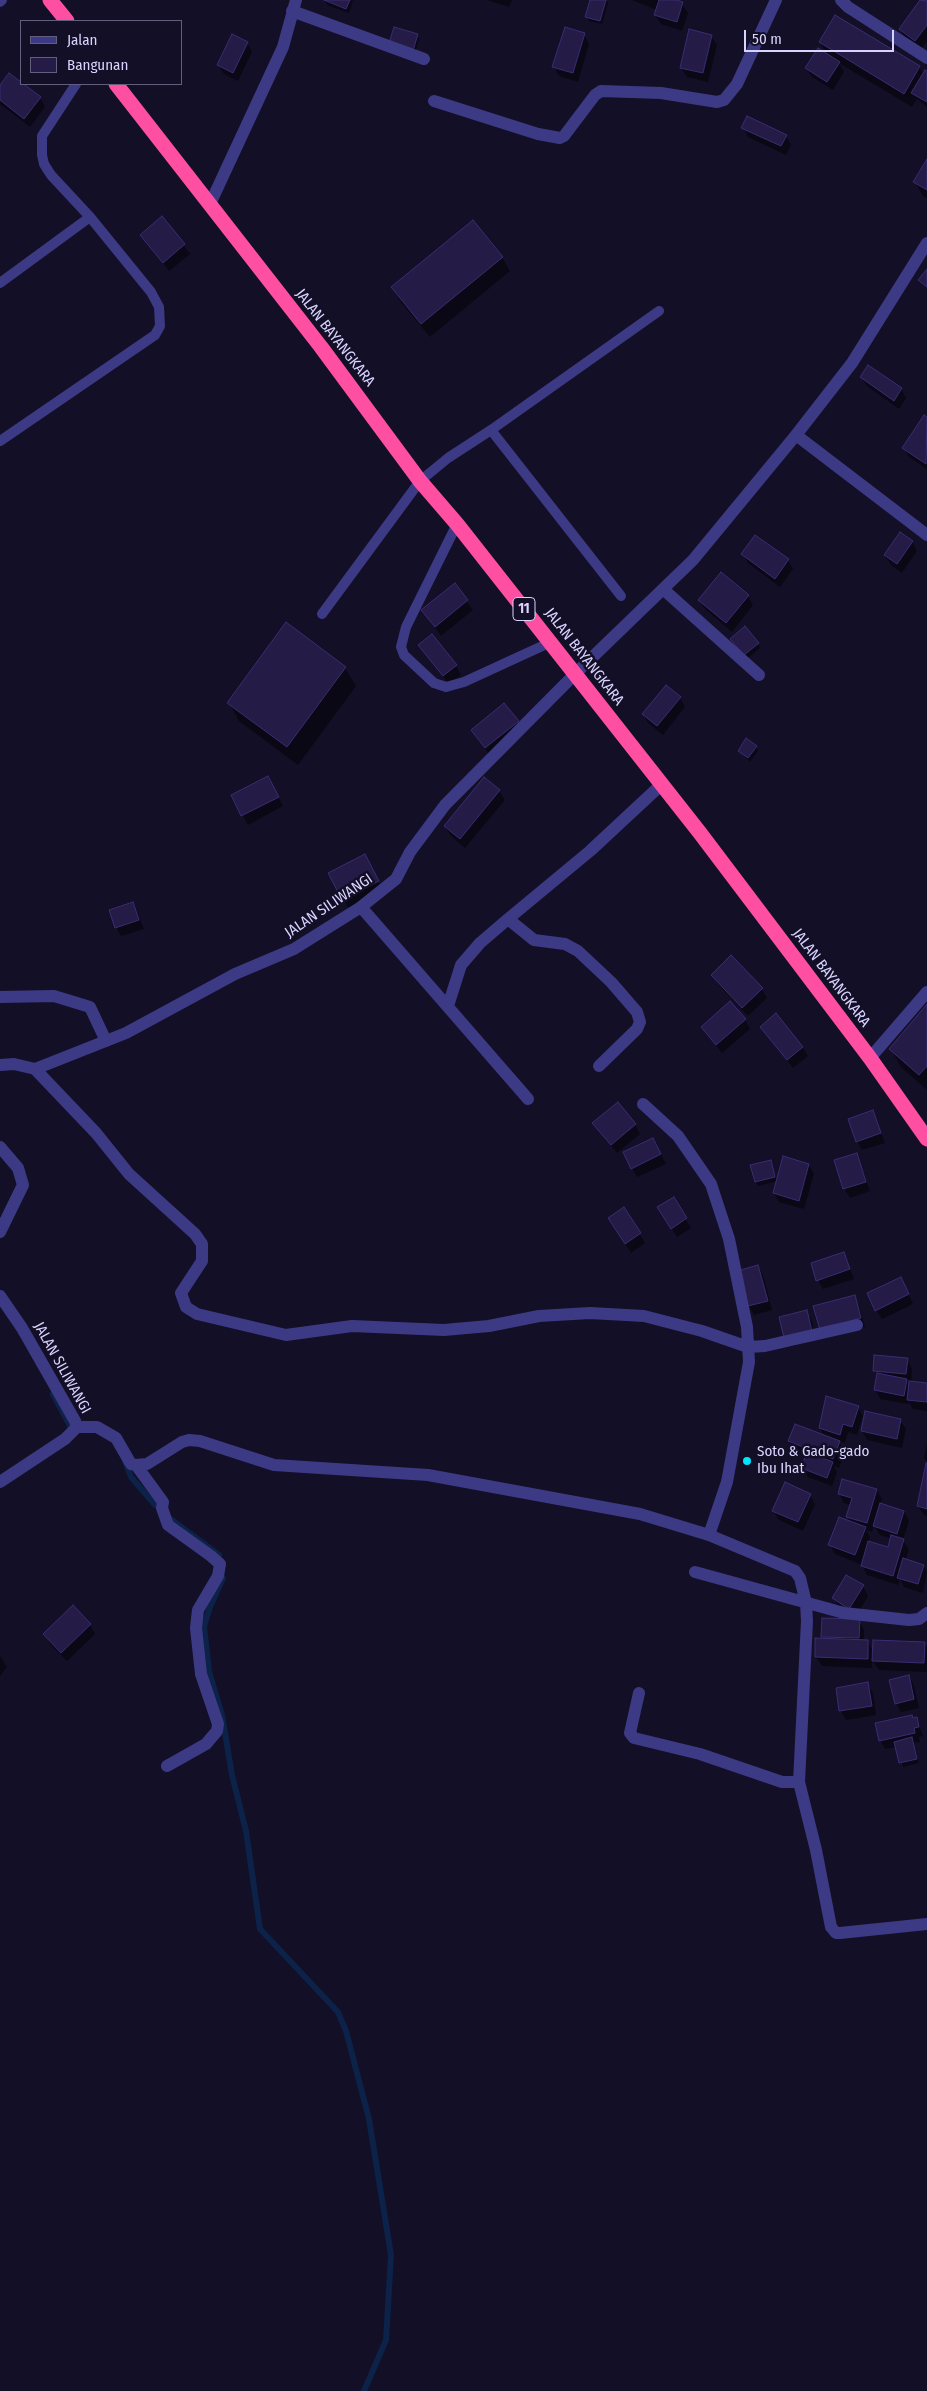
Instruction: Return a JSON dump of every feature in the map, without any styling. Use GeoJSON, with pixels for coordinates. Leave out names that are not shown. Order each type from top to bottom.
{"type":"FeatureCollection","features":[{"type":"Feature","properties":{"kind":"highway"},"geometry":{"type":"LineString","coordinates":[[50,0],[66,20]]}},
{"type":"Feature","properties":{"kind":"highway","name":"JALAN BAYANGKARA"},"geometry":{"type":"LineString","coordinates":[[117,85],[368,409],[420,481],[457,524],[662,784],[870,1058],[927,1138]]}},
{"type":"Feature","properties":{"kind":"street"},"geometry":{"type":"LineString","coordinates":[[434,101],[538,134],[560,138],[564,136],[595,95],[601,91],[661,93],[717,102],[724,100],[737,84],[776,0]]}},
{"type":"Feature","properties":{"kind":"street"},"geometry":{"type":"LineString","coordinates":[[841,0],[848,7],[927,58]]}},
{"type":"Feature","properties":{"kind":"street"},"geometry":{"type":"LineString","coordinates":[[210,204],[283,47],[294,5],[424,59]]}},
{"type":"Feature","properties":{"kind":"street","name":"JALAN SILIWANGI"},"geometry":{"type":"LineString","coordinates":[[35,1069],[126,1033],[235,974],[294,949],[361,907],[396,879],[410,852],[445,806],[575,674],[693,560],[796,436],[852,363],[927,243]]}},
{"type":"Feature","properties":{"kind":"street"},"geometry":{"type":"LineString","coordinates":[[796,436],[927,534]]}},
{"type":"Feature","properties":{"kind":"street"},"geometry":{"type":"LineString","coordinates":[[663,589],[759,675]]}},
{"type":"Feature","properties":{"kind":"street"},"geometry":{"type":"LineString","coordinates":[[448,1006],[461,965],[480,943],[590,851],[662,784]]}},
{"type":"Feature","properties":{"kind":"street"},"geometry":{"type":"LineString","coordinates":[[361,907],[528,1100]]}},
{"type":"Feature","properties":{"kind":"street"},"geometry":{"type":"LineString","coordinates":[[508,918],[534,940],[565,944],[578,951],[611,982],[637,1012],[640,1022],[638,1029],[598,1066]]}},
{"type":"Feature","properties":{"kind":"street"},"geometry":{"type":"LineString","coordinates":[[870,1058],[927,992]]}},
{"type":"Feature","properties":{"kind":"street"},"geometry":{"type":"LineString","coordinates":[[0,997],[54,996],[90,1007],[106,1041]]}},
{"type":"Feature","properties":{"kind":"street"},"geometry":{"type":"LineString","coordinates":[[0,1065],[14,1064],[35,1069],[96,1133],[129,1174],[195,1234],[202,1244],[202,1261],[181,1293],[186,1307],[197,1314],[286,1335],[352,1326],[444,1330],[489,1326],[539,1316],[590,1314],[644,1316],[702,1331],[748,1347],[765,1346],[858,1325]]}},
{"type":"Feature","properties":{"kind":"street"},"geometry":{"type":"LineString","coordinates":[[643,1104],[678,1136],[710,1184],[729,1239],[744,1310],[749,1362],[727,1482],[710,1535]]}},
{"type":"Feature","properties":{"kind":"street"},"geometry":{"type":"LineString","coordinates":[[0,1147],[18,1168],[23,1186],[0,1232]]}},
{"type":"Feature","properties":{"kind":"street","name":"JALAN SILIWANGI"},"geometry":{"type":"LineString","coordinates":[[0,1296],[22,1328],[76,1421],[74,1430],[0,1482]]}},
{"type":"Feature","properties":{"kind":"street"},"geometry":{"type":"LineString","coordinates":[[74,1430],[97,1427],[112,1434],[130,1464],[136,1465],[147,1464],[182,1442],[200,1442],[274,1464],[428,1475],[640,1514],[710,1535],[795,1571],[800,1578],[806,1603],[799,1782],[833,1930],[840,1933],[927,1924]]}},
{"type":"Feature","properties":{"kind":"street"},"geometry":{"type":"LineString","coordinates":[[136,1465],[163,1502],[162,1508],[166,1522],[218,1561],[220,1566],[218,1576],[198,1610],[196,1628],[201,1674],[218,1724],[218,1732],[206,1744],[167,1766]]}},
{"type":"Feature","properties":{"kind":"street"},"geometry":{"type":"LineString","coordinates":[[695,1572],[844,1613],[909,1620],[920,1619],[927,1613]]}},
{"type":"Feature","properties":{"kind":"street"},"geometry":{"type":"LineString","coordinates":[[639,1693],[630,1732],[634,1738],[700,1754],[782,1782],[799,1782]]}},
{"type":"Feature","properties":{"kind":"lane"},"geometry":{"type":"LineString","coordinates":[[0,441],[155,335],[160,326],[159,307],[150,292],[90,217],[51,175],[42,155],[42,136],[75,85]]}},
{"type":"Feature","properties":{"kind":"lane"},"geometry":{"type":"LineString","coordinates":[[0,283],[90,217]]}},
{"type":"Feature","properties":{"kind":"lane"},"geometry":{"type":"LineString","coordinates":[[322,614],[420,481],[448,458],[491,430],[659,311]]}},
{"type":"Feature","properties":{"kind":"lane"},"geometry":{"type":"LineString","coordinates":[[491,430],[621,596]]}},
{"type":"Feature","properties":{"kind":"lane"},"geometry":{"type":"LineString","coordinates":[[457,524],[406,627],[401,648],[404,655],[434,684],[446,687],[464,682],[551,642]]}},
{"type":"Feature","properties":{"kind":"building"},"geometry":{"type":"Polygon","coordinates":[[[324,0],[350,0],[346,9],[324,0]]]}},
{"type":"Feature","properties":{"kind":"building"},"geometry":{"type":"Polygon","coordinates":[[[590,0],[606,0],[600,21],[585,17],[590,0]]]}},
{"type":"Feature","properties":{"kind":"building"},"geometry":{"type":"Polygon","coordinates":[[[659,0],[683,2],[677,22],[654,15],[659,0]]]}},
{"type":"Feature","properties":{"kind":"building"},"geometry":{"type":"Polygon","coordinates":[[[920,0],[927,1],[927,25],[915,41],[899,29],[920,0]]]}},
{"type":"Feature","properties":{"kind":"building"},"geometry":{"type":"Polygon","coordinates":[[[835,15],[920,66],[904,94],[819,42],[835,15]]]}},
{"type":"Feature","properties":{"kind":"building"},"geometry":{"type":"Polygon","coordinates":[[[394,27],[418,34],[413,51],[389,43],[394,27]]]}},
{"type":"Feature","properties":{"kind":"building"},"geometry":{"type":"Polygon","coordinates":[[[565,27],[585,33],[573,73],[552,67],[565,27]]]}},
{"type":"Feature","properties":{"kind":"building"},"geometry":{"type":"Polygon","coordinates":[[[689,29],[712,35],[703,73],[680,68],[689,29]]]}},
{"type":"Feature","properties":{"kind":"building"},"geometry":{"type":"Polygon","coordinates":[[[232,34],[248,42],[233,73],[217,65],[232,34]]]}},
{"type":"Feature","properties":{"kind":"building"},"geometry":{"type":"Polygon","coordinates":[[[818,48],[840,62],[827,82],[805,68],[818,48]]]}},
{"type":"Feature","properties":{"kind":"building"},"geometry":{"type":"Polygon","coordinates":[[[925,70],[927,71],[927,102],[911,93],[925,70]]]}},
{"type":"Feature","properties":{"kind":"building"},"geometry":{"type":"Polygon","coordinates":[[[9,73],[20,81],[20,85],[25,85],[41,97],[24,119],[0,100],[0,85],[9,73]]]}},
{"type":"Feature","properties":{"kind":"building"},"geometry":{"type":"Polygon","coordinates":[[[747,116],[787,135],[781,146],[741,128],[747,116]]]}},
{"type":"Feature","properties":{"kind":"building"},"geometry":{"type":"Polygon","coordinates":[[[927,159],[927,190],[913,182],[927,159]]]}},
{"type":"Feature","properties":{"kind":"building"},"geometry":{"type":"Polygon","coordinates":[[[162,216],[185,244],[163,263],[140,235],[162,216]]]}},
{"type":"Feature","properties":{"kind":"building"},"geometry":{"type":"Polygon","coordinates":[[[473,220],[503,257],[421,324],[391,287],[473,220]]]}},
{"type":"Feature","properties":{"kind":"building"},"geometry":{"type":"Polygon","coordinates":[[[927,269],[927,287],[918,280],[927,269]]]}},
{"type":"Feature","properties":{"kind":"building"},"geometry":{"type":"Polygon","coordinates":[[[868,365],[902,388],[894,401],[860,377],[868,365]]]}},
{"type":"Feature","properties":{"kind":"building"},"geometry":{"type":"Polygon","coordinates":[[[924,415],[927,417],[926,464],[902,448],[924,415]]]}},
{"type":"Feature","properties":{"kind":"building"},"geometry":{"type":"Polygon","coordinates":[[[900,532],[913,541],[897,564],[884,555],[900,532]]]}},
{"type":"Feature","properties":{"kind":"building"},"geometry":{"type":"Polygon","coordinates":[[[755,535],[789,559],[775,579],[741,554],[755,535]]]}},
{"type":"Feature","properties":{"kind":"building"},"geometry":{"type":"Polygon","coordinates":[[[721,572],[749,595],[726,623],[698,600],[721,572]]]}},
{"type":"Feature","properties":{"kind":"building"},"geometry":{"type":"Polygon","coordinates":[[[455,583],[468,600],[435,627],[421,610],[455,583]]]}},
{"type":"Feature","properties":{"kind":"building"},"geometry":{"type":"Polygon","coordinates":[[[286,622],[346,667],[287,747],[227,703],[286,622]]]}},
{"type":"Feature","properties":{"kind":"building"},"geometry":{"type":"Polygon","coordinates":[[[745,626],[759,643],[744,655],[730,639],[745,626]]]}},
{"type":"Feature","properties":{"kind":"building"},"geometry":{"type":"Polygon","coordinates":[[[432,634],[457,665],[443,676],[418,645],[432,634]]]}},
{"type":"Feature","properties":{"kind":"building"},"geometry":{"type":"Polygon","coordinates":[[[666,685],[681,697],[657,726],[642,714],[666,685]]]}},
{"type":"Feature","properties":{"kind":"building"},"geometry":{"type":"Polygon","coordinates":[[[504,703],[519,721],[485,748],[471,730],[504,703]]]}},
{"type":"Feature","properties":{"kind":"building"},"geometry":{"type":"Polygon","coordinates":[[[746,738],[757,746],[748,758],[738,751],[746,738]]]}},
{"type":"Feature","properties":{"kind":"building"},"geometry":{"type":"Polygon","coordinates":[[[268,776],[279,797],[241,816],[231,795],[268,776]]]}},
{"type":"Feature","properties":{"kind":"building"},"geometry":{"type":"Polygon","coordinates":[[[484,777],[500,790],[460,839],[444,826],[484,777]]]}},
{"type":"Feature","properties":{"kind":"building"},"geometry":{"type":"Polygon","coordinates":[[[365,854],[379,881],[342,900],[328,873],[365,854]]]}},
{"type":"Feature","properties":{"kind":"building"},"geometry":{"type":"Polygon","coordinates":[[[133,902],[139,920],[115,928],[109,910],[133,902]]]}},
{"type":"Feature","properties":{"kind":"building"},"geometry":{"type":"Polygon","coordinates":[[[731,955],[763,988],[742,1008],[711,975],[731,955]]]}},
{"type":"Feature","properties":{"kind":"building"},"geometry":{"type":"Polygon","coordinates":[[[730,1001],[746,1019],[716,1045],[701,1027],[730,1001]]]}},
{"type":"Feature","properties":{"kind":"building"},"geometry":{"type":"Polygon","coordinates":[[[927,1004],[927,1066],[919,1075],[889,1049],[927,1004]]]}},
{"type":"Feature","properties":{"kind":"building"},"geometry":{"type":"Polygon","coordinates":[[[776,1013],[803,1047],[787,1060],[760,1027],[776,1013]]]}},
{"type":"Feature","properties":{"kind":"building"},"geometry":{"type":"Polygon","coordinates":[[[618,1102],[636,1124],[611,1145],[592,1123],[618,1102]]]}},
{"type":"Feature","properties":{"kind":"building"},"geometry":{"type":"Polygon","coordinates":[[[873,1110],[881,1133],[856,1142],[848,1119],[873,1110]]]}},
{"type":"Feature","properties":{"kind":"building"},"geometry":{"type":"Polygon","coordinates":[[[653,1138],[661,1154],[631,1169],[623,1152],[653,1138]]]}},
{"type":"Feature","properties":{"kind":"building"},"geometry":{"type":"Polygon","coordinates":[[[857,1153],[866,1182],[843,1189],[834,1160],[857,1153]]]}},
{"type":"Feature","properties":{"kind":"building"},"geometry":{"type":"Polygon","coordinates":[[[783,1156],[809,1164],[799,1201],[773,1193],[783,1156]]]}},
{"type":"Feature","properties":{"kind":"building"},"geometry":{"type":"Polygon","coordinates":[[[771,1160],[775,1177],[755,1182],[750,1165],[771,1160]]]}},
{"type":"Feature","properties":{"kind":"building"},"geometry":{"type":"Polygon","coordinates":[[[674,1197],[687,1218],[671,1229],[657,1207],[674,1197]]]}},
{"type":"Feature","properties":{"kind":"building"},"geometry":{"type":"Polygon","coordinates":[[[624,1207],[641,1233],[625,1244],[608,1218],[624,1207]]]}},
{"type":"Feature","properties":{"kind":"building"},"geometry":{"type":"Polygon","coordinates":[[[844,1252],[850,1269],[816,1281],[811,1263],[844,1252]]]}},
{"type":"Feature","properties":{"kind":"building"},"geometry":{"type":"Polygon","coordinates":[[[758,1265],[768,1301],[748,1306],[737,1271],[758,1265]]]}},
{"type":"Feature","properties":{"kind":"building"},"geometry":{"type":"Polygon","coordinates":[[[901,1277],[909,1294],[875,1311],[867,1293],[901,1277]]]}},
{"type":"Feature","properties":{"kind":"building"},"geometry":{"type":"Polygon","coordinates":[[[855,1295],[861,1318],[820,1330],[813,1306],[855,1295]]]}},
{"type":"Feature","properties":{"kind":"building"},"geometry":{"type":"Polygon","coordinates":[[[807,1310],[812,1331],[784,1338],[779,1317],[807,1310]]]}},
{"type":"Feature","properties":{"kind":"building"},"geometry":{"type":"Polygon","coordinates":[[[874,1355],[908,1358],[906,1374],[873,1371],[874,1355]]]}},
{"type":"Feature","properties":{"kind":"building"},"geometry":{"type":"Polygon","coordinates":[[[877,1373],[907,1379],[904,1396],[874,1390],[877,1373]]]}},
{"type":"Feature","properties":{"kind":"building"},"geometry":{"type":"Polygon","coordinates":[[[909,1381],[927,1383],[927,1402],[907,1400],[909,1381]]]}},
{"type":"Feature","properties":{"kind":"building"},"geometry":{"type":"Polygon","coordinates":[[[826,1396],[859,1406],[852,1427],[843,1424],[840,1435],[819,1428],[826,1396]]]}},
{"type":"Feature","properties":{"kind":"building"},"geometry":{"type":"Polygon","coordinates":[[[865,1411],[901,1419],[897,1439],[861,1431],[865,1411]]]}},
{"type":"Feature","properties":{"kind":"building"},"geometry":{"type":"Polygon","coordinates":[[[795,1424],[840,1441],[833,1459],[788,1441],[795,1424]]]}},
{"type":"Feature","properties":{"kind":"building"},"geometry":{"type":"Polygon","coordinates":[[[807,1452],[833,1462],[827,1478],[801,1468],[807,1452]]]}},
{"type":"Feature","properties":{"kind":"building"},"geometry":{"type":"Polygon","coordinates":[[[927,1463],[927,1509],[917,1506],[927,1463]]]}},
{"type":"Feature","properties":{"kind":"building"},"geometry":{"type":"Polygon","coordinates":[[[842,1479],[877,1489],[867,1523],[846,1517],[852,1498],[838,1494],[842,1479]]]}},
{"type":"Feature","properties":{"kind":"building"},"geometry":{"type":"Polygon","coordinates":[[[785,1482],[811,1494],[798,1522],[772,1511],[785,1482]]]}},
{"type":"Feature","properties":{"kind":"building"},"geometry":{"type":"Polygon","coordinates":[[[880,1503],[904,1511],[897,1534],[873,1526],[880,1503]]]}},
{"type":"Feature","properties":{"kind":"building"},"geometry":{"type":"Polygon","coordinates":[[[839,1517],[866,1527],[855,1555],[828,1545],[839,1517]]]}},
{"type":"Feature","properties":{"kind":"building"},"geometry":{"type":"Polygon","coordinates":[[[891,1535],[904,1539],[893,1576],[861,1566],[868,1541],[888,1547],[891,1535]]]}},
{"type":"Feature","properties":{"kind":"building"},"geometry":{"type":"Polygon","coordinates":[[[903,1558],[924,1565],[918,1584],[897,1578],[903,1558]]]}},
{"type":"Feature","properties":{"kind":"building"},"geometry":{"type":"Polygon","coordinates":[[[846,1575],[864,1585],[849,1609],[832,1598],[846,1575]]]}},
{"type":"Feature","properties":{"kind":"building"},"geometry":{"type":"Polygon","coordinates":[[[73,1605],[91,1624],[61,1653],[43,1634],[73,1605]]]}},
{"type":"Feature","properties":{"kind":"building"},"geometry":{"type":"Polygon","coordinates":[[[822,1618],[860,1619],[859,1638],[821,1637],[822,1618]]]}},
{"type":"Feature","properties":{"kind":"building"},"geometry":{"type":"Polygon","coordinates":[[[815,1638],[868,1640],[868,1659],[815,1657],[815,1638]]]}},
{"type":"Feature","properties":{"kind":"building"},"geometry":{"type":"Polygon","coordinates":[[[873,1640],[925,1642],[924,1663],[872,1661],[873,1640]]]}},
{"type":"Feature","properties":{"kind":"building"},"geometry":{"type":"Polygon","coordinates":[[[909,1675],[914,1699],[895,1704],[889,1680],[909,1675]]]}},
{"type":"Feature","properties":{"kind":"building"},"geometry":{"type":"Polygon","coordinates":[[[868,1682],[872,1706],[839,1711],[836,1688],[868,1682]]]}},
{"type":"Feature","properties":{"kind":"building"},"geometry":{"type":"Polygon","coordinates":[[[912,1715],[913,1718],[917,1717],[919,1727],[914,1728],[915,1733],[879,1741],[875,1723],[912,1715]]]}},
{"type":"Feature","properties":{"kind":"building"},"geometry":{"type":"Polygon","coordinates":[[[912,1737],[917,1759],[899,1763],[894,1742],[912,1737]]]}},
{"type":"Feature","properties":{"kind":"waterway"},"geometry":{"type":"LineString","coordinates":[[53,1394],[70,1426]]}},
{"type":"Feature","properties":{"kind":"waterway"},"geometry":{"type":"LineString","coordinates":[[125,1462],[131,1477],[155,1505]]}},
{"type":"Feature","properties":{"kind":"waterway"},"geometry":{"type":"LineString","coordinates":[[172,1520],[219,1555]]}},
{"type":"Feature","properties":{"kind":"waterway"},"geometry":{"type":"LineString","coordinates":[[223,1578],[204,1626],[209,1671],[222,1715],[232,1775],[246,1831],[260,1929],[338,2012],[346,2031],[369,2119],[391,2255],[386,2340],[364,2391]]}},
{"type":"Feature","properties":{"kind":"place","name":"Soto & Gado-gado Ibu Ihat"},"geometry":{"type":"Point","coordinates":[747,1461]}}]}
